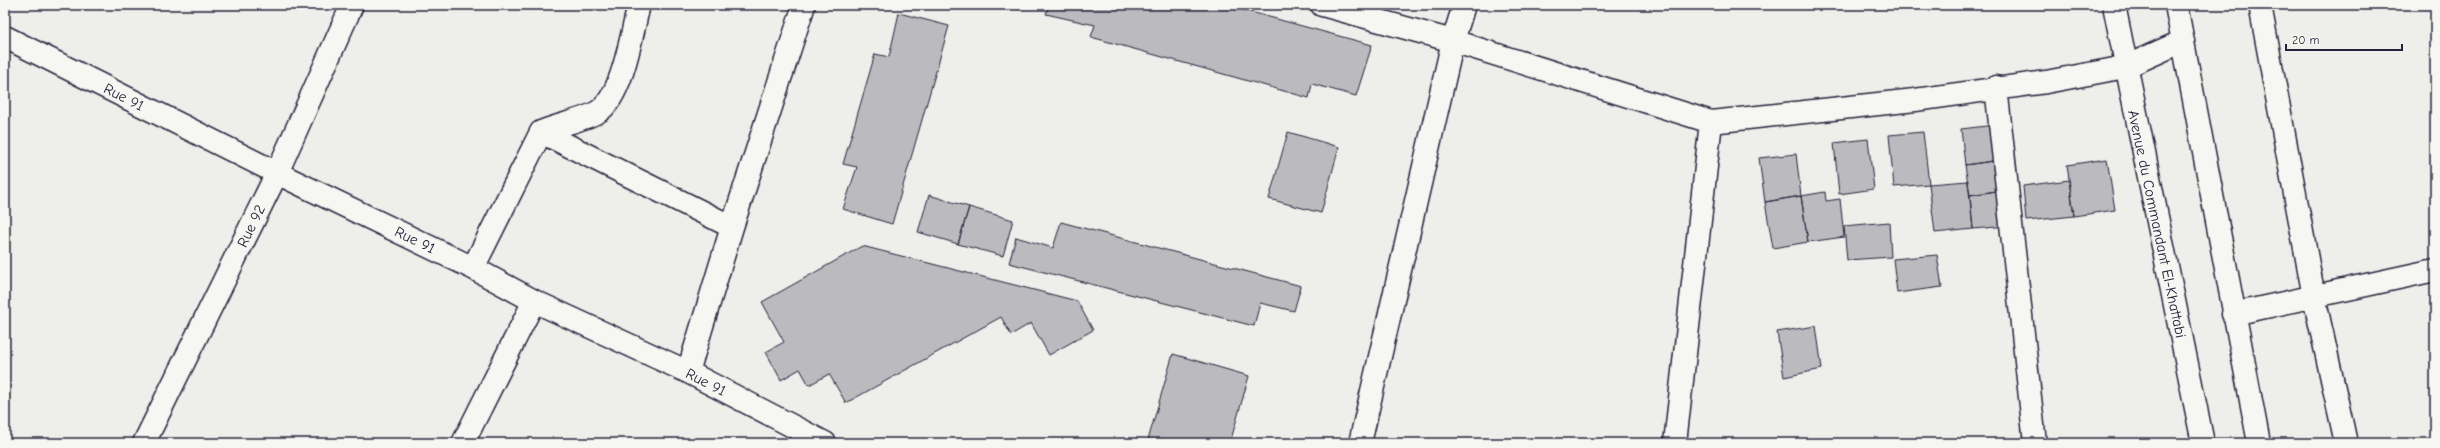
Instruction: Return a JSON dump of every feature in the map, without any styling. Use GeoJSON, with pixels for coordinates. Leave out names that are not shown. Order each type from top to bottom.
{"type":"FeatureCollection","features":[{"type":"Feature","properties":{"kind":"street","name":"Rue 92"},"geometry":{"type":"LineString","coordinates":[[144,443],[277,173],[352,5]]}},
{"type":"Feature","properties":{"kind":"street"},"geometry":{"type":"LineString","coordinates":[[473,268],[541,132],[599,111],[611,99],[625,60],[639,5]]}},
{"type":"Feature","properties":{"kind":"street"},"geometry":{"type":"LineString","coordinates":[[688,372],[732,227],[804,5]]}},
{"type":"Feature","properties":{"kind":"street"},"geometry":{"type":"LineString","coordinates":[[1322,5],[1453,41],[1712,122],[1915,100],[1996,87],[2046,82],[2125,67],[2183,41]]}},
{"type":"Feature","properties":{"kind":"street"},"geometry":{"type":"LineString","coordinates":[[1360,443],[1453,41],[1464,5]]}},
{"type":"Feature","properties":{"kind":"street","name":"Avenue du Commandant El-Khattabi"},"geometry":{"type":"LineString","coordinates":[[2114,5],[2125,67],[2203,443]]}},
{"type":"Feature","properties":{"kind":"street"},"geometry":{"type":"LineString","coordinates":[[2176,5],[2233,314],[2259,443]]}},
{"type":"Feature","properties":{"kind":"street"},"geometry":{"type":"LineString","coordinates":[[2260,5],[2314,297],[2346,443]]}},
{"type":"Feature","properties":{"kind":"street","name":"Rue 91"},"geometry":{"type":"LineString","coordinates":[[5,37],[277,173],[473,268],[534,301],[688,372],[797,437],[825,443]]}},
{"type":"Feature","properties":{"kind":"street"},"geometry":{"type":"LineString","coordinates":[[1996,87],[2035,443]]}},
{"type":"Feature","properties":{"kind":"street"},"geometry":{"type":"LineString","coordinates":[[1675,443],[1712,122]]}},
{"type":"Feature","properties":{"kind":"street"},"geometry":{"type":"LineString","coordinates":[[541,132],[732,227]]}},
{"type":"Feature","properties":{"kind":"street"},"geometry":{"type":"LineString","coordinates":[[2233,314],[2435,270]]}},
{"type":"Feature","properties":{"kind":"street"},"geometry":{"type":"LineString","coordinates":[[463,443],[534,301]]}},
{"type":"Feature","properties":{"kind":"building"},"geometry":{"type":"Polygon","coordinates":[[[1049,5],[1225,5],[1372,45],[1356,96],[1312,84],[1309,98],[1091,37],[1095,25],[1046,14],[1049,5]]]}},
{"type":"Feature","properties":{"kind":"building"},"geometry":{"type":"Polygon","coordinates":[[[899,13],[949,26],[892,224],[843,209],[857,167],[843,164],[875,54],[889,57],[899,13]]]}},
{"type":"Feature","properties":{"kind":"building"},"geometry":{"type":"Polygon","coordinates":[[[1995,125],[2000,160],[1965,165],[1961,129],[1995,125]]]}},
{"type":"Feature","properties":{"kind":"building"},"geometry":{"type":"Polygon","coordinates":[[[1288,132],[1339,147],[1321,213],[1269,199],[1288,132]]]}},
{"type":"Feature","properties":{"kind":"building"},"geometry":{"type":"Polygon","coordinates":[[[1923,132],[1929,184],[1894,187],[1889,135],[1923,132]]]}},
{"type":"Feature","properties":{"kind":"building"},"geometry":{"type":"Polygon","coordinates":[[[1868,139],[1874,189],[1839,194],[1834,143],[1868,139]]]}},
{"type":"Feature","properties":{"kind":"building"},"geometry":{"type":"Polygon","coordinates":[[[1796,154],[1801,196],[1765,202],[1759,158],[1796,154]]]}},
{"type":"Feature","properties":{"kind":"building"},"geometry":{"type":"Polygon","coordinates":[[[2107,159],[2115,210],[2074,216],[2067,165],[2107,159]]]}},
{"type":"Feature","properties":{"kind":"building"},"geometry":{"type":"Polygon","coordinates":[[[2000,160],[2003,190],[1970,195],[1965,165],[2000,160]]]}},
{"type":"Feature","properties":{"kind":"building"},"geometry":{"type":"Polygon","coordinates":[[[2069,180],[2074,216],[2026,221],[2023,186],[2069,180]]]}},
{"type":"Feature","properties":{"kind":"building"},"geometry":{"type":"Polygon","coordinates":[[[1968,181],[1973,229],[1935,233],[1929,184],[1968,181]]]}},
{"type":"Feature","properties":{"kind":"building"},"geometry":{"type":"Polygon","coordinates":[[[2003,190],[2008,226],[1973,229],[1970,195],[2003,190]]]}},
{"type":"Feature","properties":{"kind":"building"},"geometry":{"type":"Polygon","coordinates":[[[1825,192],[1826,201],[1840,199],[1844,237],[1808,242],[1801,196],[1825,192]]]}},
{"type":"Feature","properties":{"kind":"building"},"geometry":{"type":"Polygon","coordinates":[[[929,195],[969,207],[958,244],[918,232],[929,195]]]}},
{"type":"Feature","properties":{"kind":"building"},"geometry":{"type":"Polygon","coordinates":[[[1801,196],[1808,242],[1773,248],[1765,202],[1801,196]]]}},
{"type":"Feature","properties":{"kind":"building"},"geometry":{"type":"Polygon","coordinates":[[[969,207],[1013,220],[1003,256],[958,244],[969,207]]]}},
{"type":"Feature","properties":{"kind":"building"},"geometry":{"type":"Polygon","coordinates":[[[1061,222],[1301,286],[1294,311],[1260,303],[1254,326],[1009,263],[1016,237],[1053,248],[1061,222]]]}},
{"type":"Feature","properties":{"kind":"building"},"geometry":{"type":"Polygon","coordinates":[[[1889,222],[1891,257],[1847,260],[1844,226],[1889,222]]]}},
{"type":"Feature","properties":{"kind":"building"},"geometry":{"type":"Polygon","coordinates":[[[862,246],[1077,301],[1093,330],[1049,355],[1031,323],[1011,335],[1001,317],[846,403],[829,374],[809,385],[800,369],[781,380],[766,352],[784,342],[762,302],[862,246]]]}},
{"type":"Feature","properties":{"kind":"building"},"geometry":{"type":"Polygon","coordinates":[[[1937,255],[1942,287],[1897,293],[1893,259],[1937,255]]]}},
{"type":"Feature","properties":{"kind":"building"},"geometry":{"type":"Polygon","coordinates":[[[1816,326],[1822,369],[1784,377],[1777,332],[1816,326]]]}},
{"type":"Feature","properties":{"kind":"building"},"geometry":{"type":"Polygon","coordinates":[[[1173,354],[1249,376],[1230,443],[1157,443],[1148,440],[1173,354]]]}}]}
